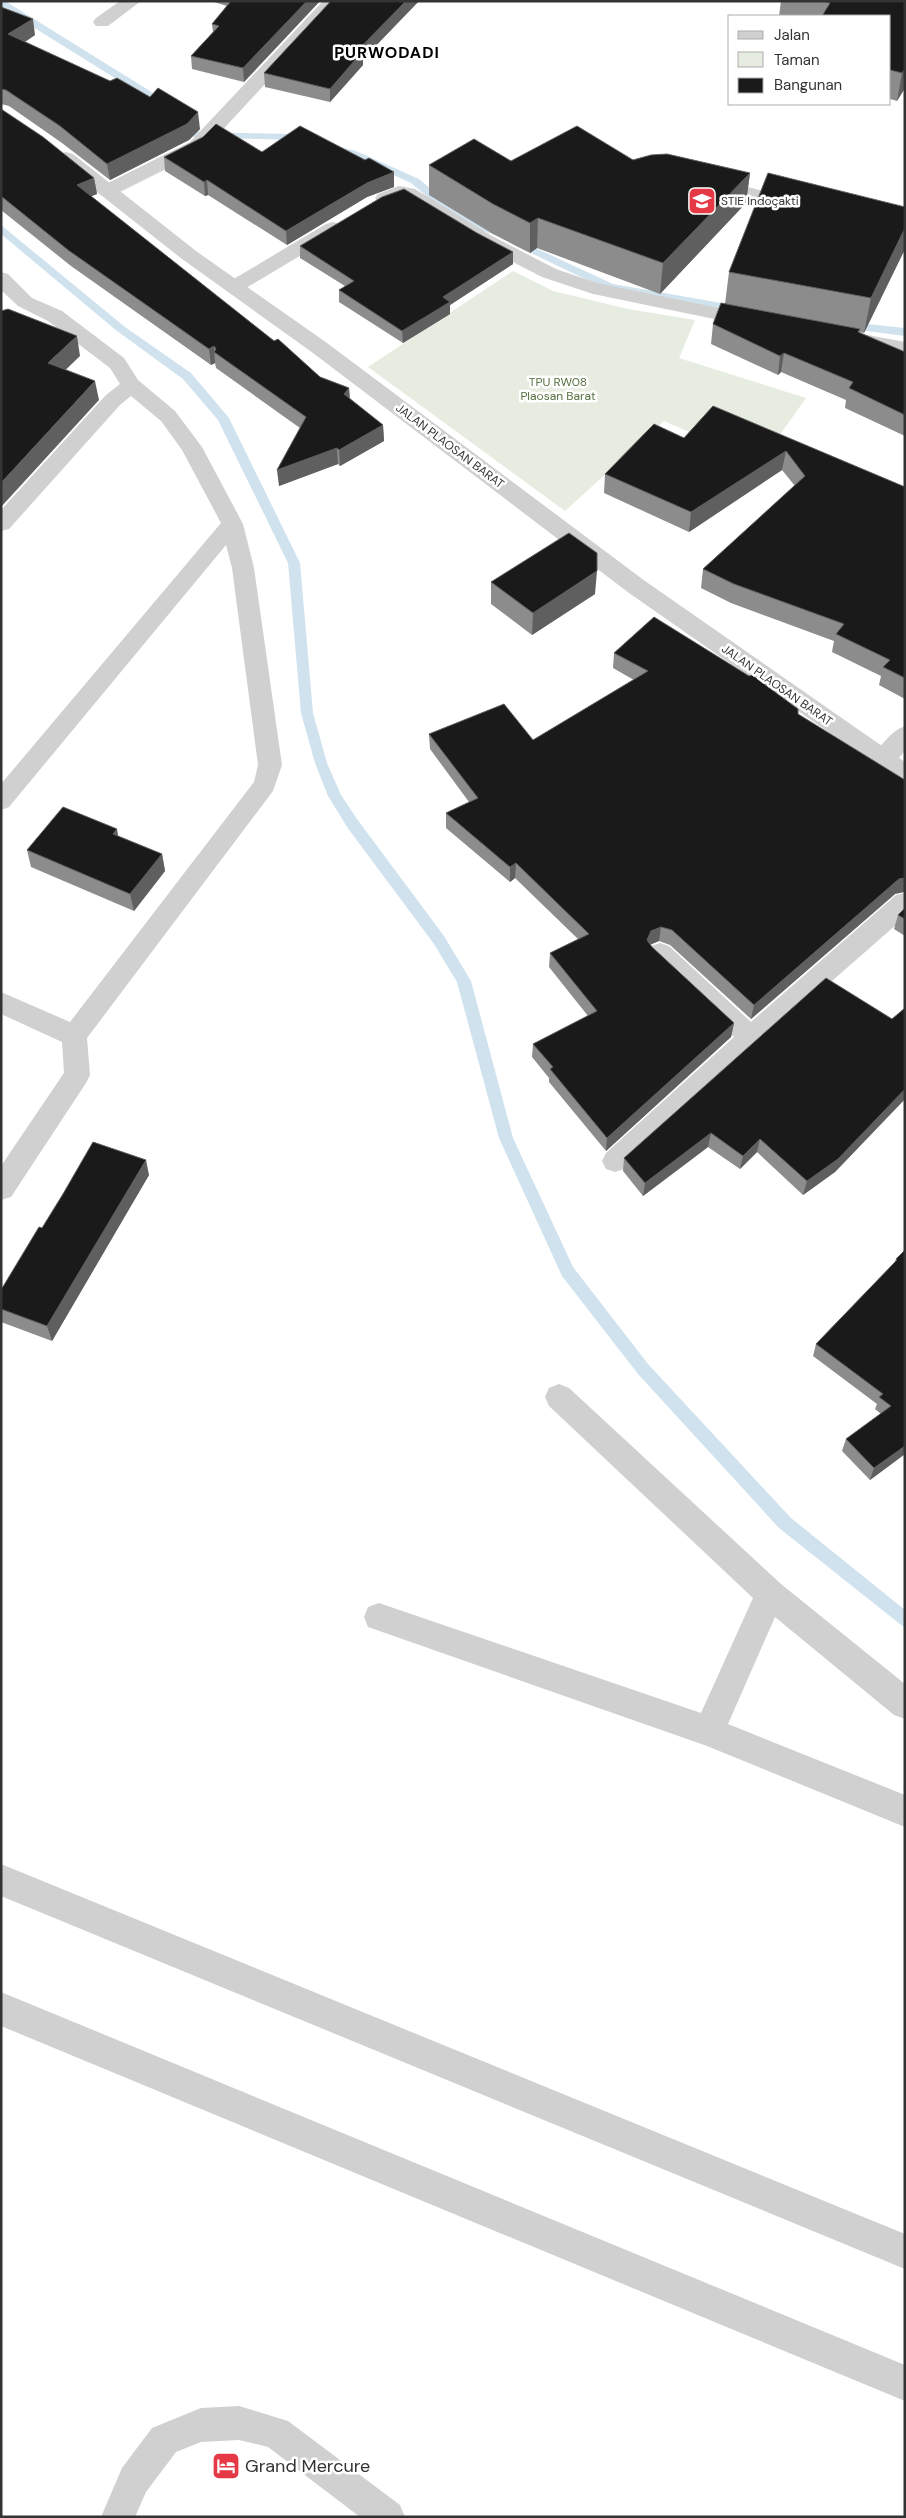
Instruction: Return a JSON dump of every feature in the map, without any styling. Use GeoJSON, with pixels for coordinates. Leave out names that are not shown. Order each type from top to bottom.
{"type":"FeatureCollection","features":[{"type":"Feature","properties":{"kind":"street"},"geometry":{"type":"LineString","coordinates":[[102,22],[132,1]]}},
{"type":"Feature","properties":{"kind":"street"},"geometry":{"type":"LineString","coordinates":[[107,190],[197,146],[216,128],[333,1]]}},
{"type":"Feature","properties":{"kind":"street","name":"JALAN PLAOSAN BARAT"},"geometry":{"type":"LineString","coordinates":[[54,148],[189,255],[328,354],[636,586],[905,774]]}},
{"type":"Feature","properties":{"kind":"street"},"geometry":{"type":"LineString","coordinates":[[234,287],[358,213],[392,195],[408,193],[485,240],[549,273],[593,288],[648,301],[772,324]]}},
{"type":"Feature","properties":{"kind":"street"},"geometry":{"type":"LineString","coordinates":[[1,278],[19,307],[55,316],[117,363],[131,385],[168,416],[185,439],[232,524],[243,568],[270,765],[265,785],[74,1036],[77,1074],[1,1189]]}},
{"type":"Feature","properties":{"kind":"street"},"geometry":{"type":"LineString","coordinates":[[829,334],[905,348]]}},
{"type":"Feature","properties":{"kind":"street"},"geometry":{"type":"LineString","coordinates":[[1,524],[113,400],[131,385]]}},
{"type":"Feature","properties":{"kind":"street"},"geometry":{"type":"LineString","coordinates":[[1,801],[232,524]]}},
{"type":"Feature","properties":{"kind":"street"},"geometry":{"type":"LineString","coordinates":[[884,759],[905,735]]}},
{"type":"Feature","properties":{"kind":"street"},"geometry":{"type":"LineString","coordinates":[[615,1161],[751,1037],[905,902]]}},
{"type":"Feature","properties":{"kind":"street"},"geometry":{"type":"LineString","coordinates":[[660,953],[751,1037]]}},
{"type":"Feature","properties":{"kind":"street"},"geometry":{"type":"LineString","coordinates":[[1,1002],[74,1036]]}},
{"type":"Feature","properties":{"kind":"street"},"geometry":{"type":"LineString","coordinates":[[559,1397],[770,1594],[905,1704]]}},
{"type":"Feature","properties":{"kind":"street"},"geometry":{"type":"LineString","coordinates":[[708,1731],[770,1594]]}},
{"type":"Feature","properties":{"kind":"street"},"geometry":{"type":"LineString","coordinates":[[378,1617],[708,1731],[905,1811]]}},
{"type":"Feature","properties":{"kind":"street"},"geometry":{"type":"LineString","coordinates":[[1,1880],[905,2252]]}},
{"type":"Feature","properties":{"kind":"street"},"geometry":{"type":"LineString","coordinates":[[1,2009],[905,2383]]}},
{"type":"Feature","properties":{"kind":"lane"},"geometry":{"type":"LineString","coordinates":[[702,180],[808,208]]}},
{"type":"Feature","properties":{"kind":"lane"},"geometry":{"type":"LineString","coordinates":[[118,2517],[134,2480],[164,2440],[201,2426],[239,2423],[276,2433],[388,2517]]}},
{"type":"Feature","properties":{"kind":"green space","name":"TPU RW08 Plaosan Barat"},"geometry":{"type":"Polygon","coordinates":[[[513,271],[553,291],[628,309],[695,320],[679,358],[806,398],[760,463],[664,421],[565,511],[368,367],[513,271]]]}},
{"type":"Feature","properties":{"kind":"building"},"geometry":{"type":"Polygon","coordinates":[[[231,1],[307,1],[243,68],[191,56],[219,26],[212,24],[231,1]]]}},
{"type":"Feature","properties":{"kind":"building"},"geometry":{"type":"Polygon","coordinates":[[[331,1],[406,1],[358,50],[362,52],[330,89],[264,73],[331,1]]]}},
{"type":"Feature","properties":{"kind":"building"},"geometry":{"type":"Polygon","coordinates":[[[822,1],[905,1],[905,69],[902,73],[891,70],[891,15],[823,15],[830,3],[822,1]]]}},
{"type":"Feature","properties":{"kind":"building"},"geometry":{"type":"Polygon","coordinates":[[[1,7],[33,19],[8,34],[110,81],[117,78],[150,97],[158,88],[198,112],[187,124],[107,164],[60,126],[6,90],[1,89],[1,7]]]}},
{"type":"Feature","properties":{"kind":"building"},"geometry":{"type":"Polygon","coordinates":[[[1,109],[43,137],[94,178],[77,185],[274,341],[278,339],[320,377],[349,388],[344,394],[383,425],[339,450],[337,448],[277,470],[306,417],[214,352],[216,349],[214,346],[209,349],[68,250],[1,196],[1,109]]]}},
{"type":"Feature","properties":{"kind":"building"},"geometry":{"type":"Polygon","coordinates":[[[216,124],[262,152],[300,126],[365,160],[369,158],[394,172],[367,183],[286,231],[207,180],[204,182],[164,157],[203,137],[216,124]]]}},
{"type":"Feature","properties":{"kind":"building"},"geometry":{"type":"Polygon","coordinates":[[[577,126],[633,160],[651,155],[667,154],[750,173],[663,263],[538,218],[530,223],[493,204],[429,165],[474,139],[511,161],[577,126]]]}},
{"type":"Feature","properties":{"kind":"building"},"geometry":{"type":"Polygon","coordinates":[[[768,173],[905,207],[905,228],[871,298],[729,272],[768,173]]]}},
{"type":"Feature","properties":{"kind":"building"},"geometry":{"type":"Polygon","coordinates":[[[404,189],[477,233],[513,252],[443,297],[450,302],[402,331],[339,290],[354,281],[300,246],[382,197],[404,189]]]}},
{"type":"Feature","properties":{"kind":"building"},"geometry":{"type":"Polygon","coordinates":[[[721,303],[860,329],[858,332],[905,352],[905,415],[849,388],[853,382],[784,353],[780,356],[713,324],[721,303]]]}},
{"type":"Feature","properties":{"kind":"building"},"geometry":{"type":"Polygon","coordinates":[[[8,309],[77,336],[48,363],[95,381],[1,483],[1,311],[8,309]]]}},
{"type":"Feature","properties":{"kind":"building"},"geometry":{"type":"Polygon","coordinates":[[[713,406],[905,487],[905,678],[883,667],[890,660],[836,634],[844,624],[734,584],[703,569],[805,476],[786,451],[691,512],[605,474],[654,424],[684,438],[713,406]]]}},
{"type":"Feature","properties":{"kind":"building"},"geometry":{"type":"Polygon","coordinates":[[[569,533],[597,553],[597,571],[533,613],[491,582],[569,533]]]}},
{"type":"Feature","properties":{"kind":"building"},"geometry":{"type":"Polygon","coordinates":[[[654,617],[749,676],[752,675],[798,709],[798,714],[905,780],[905,878],[899,879],[754,1005],[672,930],[661,927],[651,931],[647,940],[652,947],[734,1023],[607,1138],[550,1069],[553,1067],[533,1044],[597,1011],[550,953],[589,934],[516,863],[510,867],[446,813],[478,798],[429,734],[504,704],[533,740],[648,671],[614,653],[654,617]]]}},
{"type":"Feature","properties":{"kind":"building"},"geometry":{"type":"Polygon","coordinates":[[[63,807],[117,829],[113,834],[162,854],[130,894],[27,850],[63,807]]]}},
{"type":"Feature","properties":{"kind":"building"},"geometry":{"type":"Polygon","coordinates":[[[905,908],[905,919],[898,915],[905,908]]]}},
{"type":"Feature","properties":{"kind":"building"},"geometry":{"type":"Polygon","coordinates":[[[826,978],[892,1019],[905,1008],[905,1089],[838,1159],[807,1181],[760,1139],[743,1156],[711,1133],[645,1183],[624,1158],[826,978]]]}},
{"type":"Feature","properties":{"kind":"building"},"geometry":{"type":"Polygon","coordinates":[[[93,1142],[146,1160],[47,1326],[1,1309],[1,1290],[39,1227],[42,1228],[93,1142]]]}},
{"type":"Feature","properties":{"kind":"building"},"geometry":{"type":"Polygon","coordinates":[[[905,1250],[905,1446],[874,1468],[846,1439],[891,1406],[879,1397],[883,1394],[816,1344],[905,1250]]]}},
{"type":"Feature","properties":{"kind":"waterway"},"geometry":{"type":"LineString","coordinates":[[1,3],[146,93],[197,135],[292,137],[304,141]]}},
{"type":"Feature","properties":{"kind":"waterway"},"geometry":{"type":"LineString","coordinates":[[335,149],[352,153],[415,181],[454,214],[493,231]]}},
{"type":"Feature","properties":{"kind":"waterway"},"geometry":{"type":"LineString","coordinates":[[1,228],[121,329],[187,376],[223,418],[294,563],[307,713],[321,763],[335,796],[352,823],[439,940],[464,981],[506,1138],[567,1271],[643,1369],[785,1523],[905,1620]]}},
{"type":"Feature","properties":{"kind":"waterway"},"geometry":{"type":"LineString","coordinates":[[516,242],[610,287],[738,309]]}},
{"type":"Feature","properties":{"kind":"waterway"},"geometry":{"type":"LineString","coordinates":[[848,326],[905,332]]}},
{"type":"Feature","properties":{"kind":"place","name":"STIE Indoçakti"},"geometry":{"type":"Point","coordinates":[702,201]}},
{"type":"Feature","properties":{"kind":"place","name":"Grand Mercure"},"geometry":{"type":"Point","coordinates":[226,2466]}},
{"type":"Feature","properties":{"kind":"district","name":"PURWODADI"},"geometry":{"type":"Point","coordinates":[387,52]}}]}
